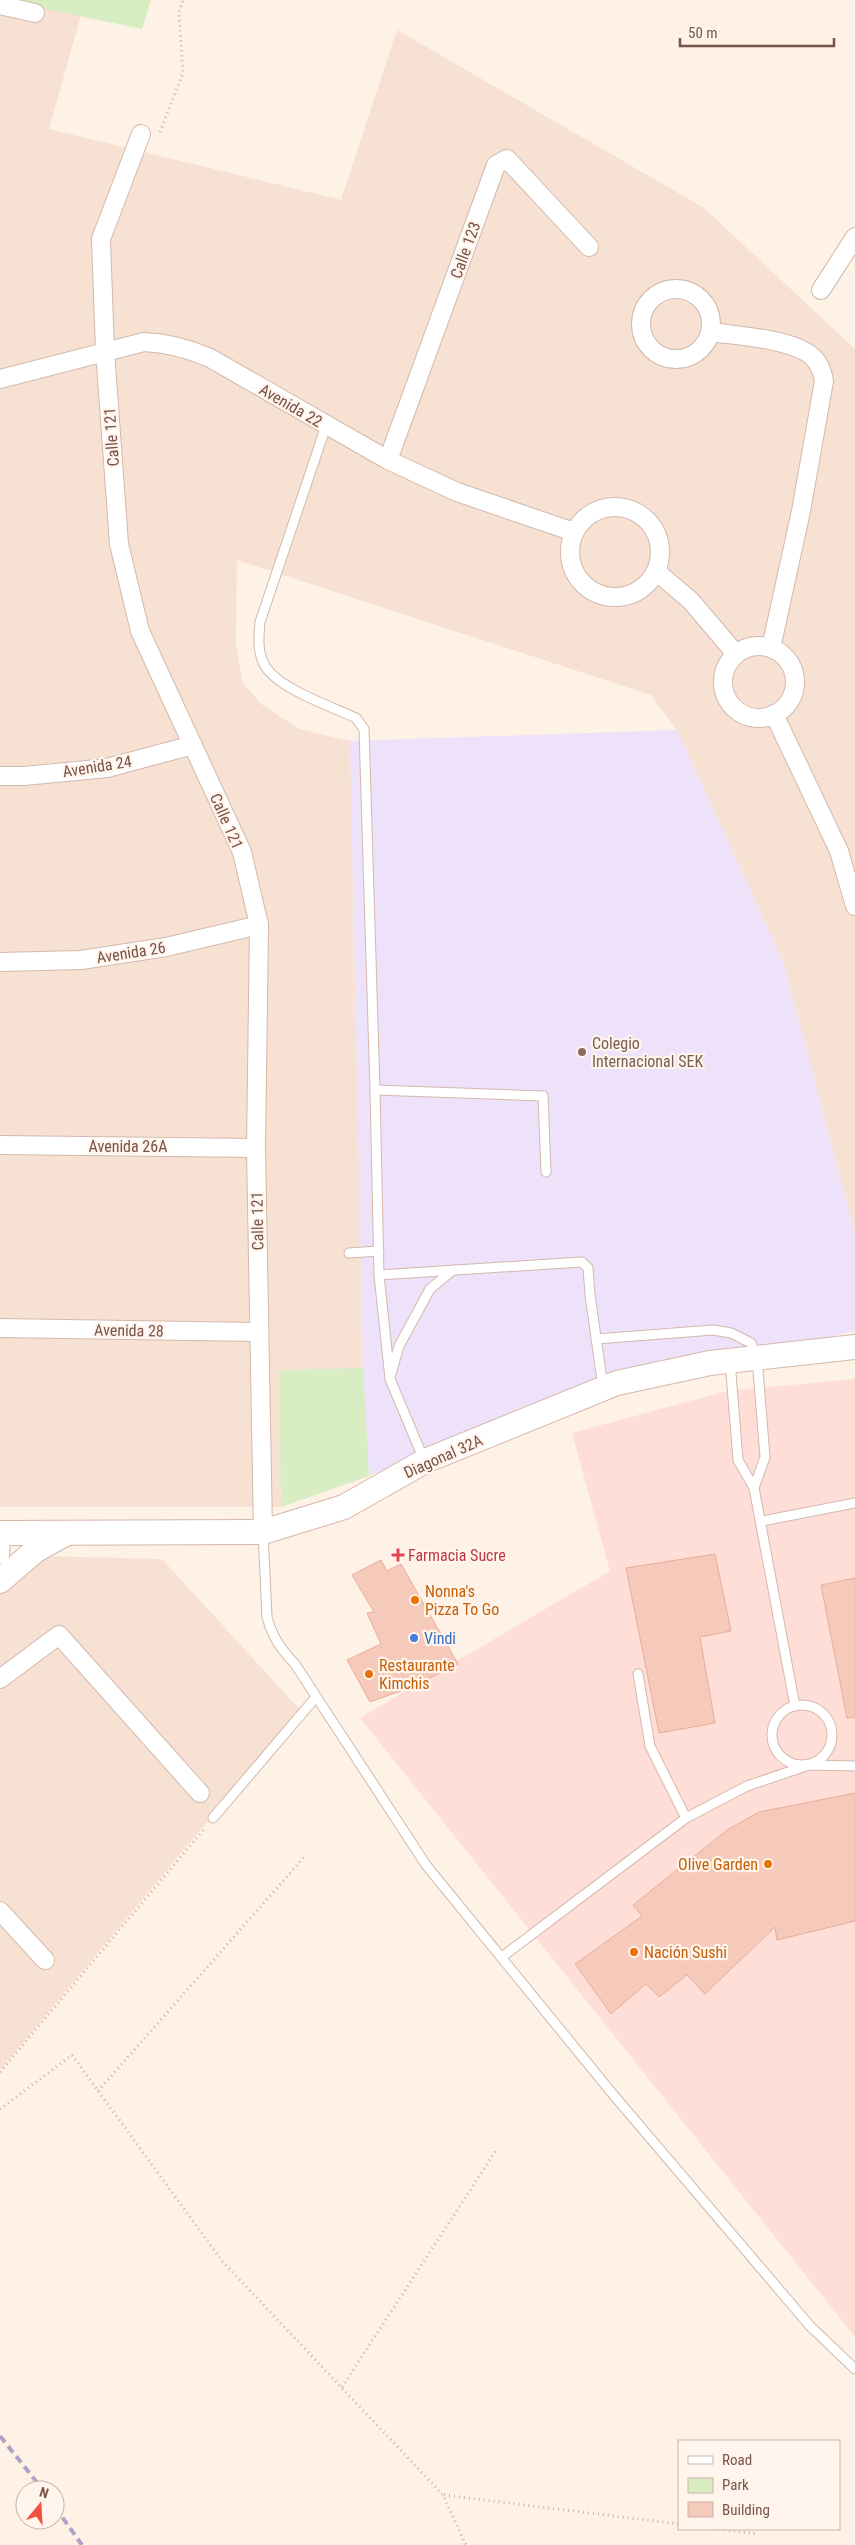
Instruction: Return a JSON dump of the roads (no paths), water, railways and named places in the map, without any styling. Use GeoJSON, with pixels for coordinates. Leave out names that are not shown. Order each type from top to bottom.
{"type":"FeatureCollection","features":[{"type":"Feature","properties":{"kind":"street"},"geometry":{"type":"LineString","coordinates":[[0,5],[35,14]]}},
{"type":"Feature","properties":{"kind":"street","name":"Calle 121"},"geometry":{"type":"LineString","coordinates":[[141,134],[101,239],[105,351],[119,544],[140,631],[242,852],[259,924],[256,1148],[263,1532]]}},
{"type":"Feature","properties":{"kind":"street","name":"Calle 123"},"geometry":{"type":"LineString","coordinates":[[388,460],[496,165],[507,160],[589,247]]}},
{"type":"Feature","properties":{"kind":"street"},"geometry":{"type":"LineString","coordinates":[[821,290],[855,237]]}},
{"type":"Feature","properties":{"kind":"street"},"geometry":{"type":"LineString","coordinates":[[668,289],[683,289],[694,293],[704,301],[710,314],[711,332],[702,348],[693,355],[681,359],[669,358],[657,353],[643,336],[642,314],[648,302],[657,294],[668,289]]}},
{"type":"Feature","properties":{"kind":"street"},"geometry":{"type":"LineString","coordinates":[[711,332],[785,344],[808,352],[821,367],[824,380],[801,511],[771,648]]}},
{"type":"Feature","properties":{"kind":"street","name":"Avenida 22"},"geometry":{"type":"LineString","coordinates":[[0,378],[144,342],[167,343],[190,349],[210,358],[388,460],[457,492],[574,532]]}},
{"type":"Feature","properties":{"kind":"street"},"geometry":{"type":"LineString","coordinates":[[618,506],[635,511],[649,522],[658,537],[661,555],[657,572],[646,586],[630,596],[612,598],[595,593],[581,582],[572,567],[569,549],[574,532],[584,518],[600,509],[618,506]]}},
{"type":"Feature","properties":{"kind":"street"},"geometry":{"type":"LineString","coordinates":[[657,572],[691,601],[736,654]]}},
{"type":"Feature","properties":{"kind":"street"},"geometry":{"type":"LineString","coordinates":[[759,646],[771,648],[783,655],[792,666],[795,680],[793,694],[785,706],[774,714],[763,718],[751,717],[732,705],[723,684],[724,673],[728,662],[736,654],[747,648],[759,646]]}},
{"type":"Feature","properties":{"kind":"street"},"geometry":{"type":"LineString","coordinates":[[774,714],[839,851],[855,906]]}},
{"type":"Feature","properties":{"kind":"street","name":"Avenida 24"},"geometry":{"type":"LineString","coordinates":[[0,776],[24,776],[107,768],[193,745]]}},
{"type":"Feature","properties":{"kind":"street","name":"Avenida 26"},"geometry":{"type":"LineString","coordinates":[[0,962],[81,960],[166,947],[259,924]]}},
{"type":"Feature","properties":{"kind":"street","name":"Avenida 26A"},"geometry":{"type":"LineString","coordinates":[[0,1145],[256,1148]]}},
{"type":"Feature","properties":{"kind":"street","name":"Avenida 28"},"geometry":{"type":"LineString","coordinates":[[0,1328],[258,1332]]}},
{"type":"Feature","properties":{"kind":"street","name":"Diagonal 32A"},"geometry":{"type":"LineString","coordinates":[[0,1540],[67,1533],[263,1532],[344,1507],[425,1461],[604,1389],[635,1379],[710,1363],[855,1347]]}},
{"type":"Feature","properties":{"kind":"street"},"geometry":{"type":"LineString","coordinates":[[0,1581],[36,1550],[67,1533]]}},
{"type":"Feature","properties":{"kind":"street"},"geometry":{"type":"LineString","coordinates":[[0,1679],[60,1635],[200,1793]]}},
{"type":"Feature","properties":{"kind":"street"},"geometry":{"type":"LineString","coordinates":[[0,1911],[45,1960]]}},
{"type":"Feature","properties":{"kind":"lane"},"geometry":{"type":"LineString","coordinates":[[326,426],[260,622],[259,644],[263,663],[273,677],[356,718],[364,729],[380,1252],[378,1275],[390,1379],[425,1461]]}},
{"type":"Feature","properties":{"kind":"lane"},"geometry":{"type":"LineString","coordinates":[[375,1090],[543,1096],[546,1172]]}},
{"type":"Feature","properties":{"kind":"lane"},"geometry":{"type":"LineString","coordinates":[[349,1253],[380,1252]]}},
{"type":"Feature","properties":{"kind":"lane"},"geometry":{"type":"LineString","coordinates":[[378,1275],[582,1262],[588,1268],[596,1340],[604,1389]]}},
{"type":"Feature","properties":{"kind":"lane"},"geometry":{"type":"LineString","coordinates":[[390,1379],[399,1346],[430,1289],[453,1270]]}},
{"type":"Feature","properties":{"kind":"lane"},"geometry":{"type":"LineString","coordinates":[[596,1340],[713,1330],[731,1333],[751,1343],[757,1358],[765,1457],[754,1488]]}},
{"type":"Feature","properties":{"kind":"lane"},"geometry":{"type":"LineString","coordinates":[[730,1361],[738,1460],[754,1488],[762,1521],[795,1706]]}},
{"type":"Feature","properties":{"kind":"lane"},"geometry":{"type":"LineString","coordinates":[[762,1521],[855,1503]]}},
{"type":"Feature","properties":{"kind":"lane"},"geometry":{"type":"LineString","coordinates":[[263,1532],[267,1617],[270,1631],[277,1644],[295,1664],[426,1865],[611,2092],[810,2326],[855,2369]]}},
{"type":"Feature","properties":{"kind":"lane"},"geometry":{"type":"LineString","coordinates":[[638,1674],[650,1746],[686,1818]]}},
{"type":"Feature","properties":{"kind":"lane"},"geometry":{"type":"LineString","coordinates":[[213,1818],[316,1697]]}},
{"type":"Feature","properties":{"kind":"lane"},"geometry":{"type":"LineString","coordinates":[[502,1957],[686,1818],[747,1786],[809,1765],[817,1762],[830,1747],[831,1729],[828,1720],[814,1708],[795,1706],[779,1715],[774,1723],[772,1742],[782,1758],[790,1763],[809,1765],[855,1766]]}},
{"type":"Feature","properties":{"kind":"railway"},"geometry":{"type":"LineString","coordinates":[[0,2436],[35,2480]]}},
{"type":"Feature","properties":{"kind":"railway"},"geometry":{"type":"LineString","coordinates":[[65,2521],[82,2545]]}},
{"type":"Feature","properties":{"kind":"place","name":"Colegio Internacional SEK"},"geometry":{"type":"Point","coordinates":[582,1052]}},
{"type":"Feature","properties":{"kind":"place","name":"Farmacia Sucre"},"geometry":{"type":"Point","coordinates":[398,1555]}},
{"type":"Feature","properties":{"kind":"place","name":"Nonna's Pizza To Go"},"geometry":{"type":"Point","coordinates":[415,1600]}},
{"type":"Feature","properties":{"kind":"place","name":"Vindi"},"geometry":{"type":"Point","coordinates":[414,1638]}},
{"type":"Feature","properties":{"kind":"place","name":"Restaurante Kimchis"},"geometry":{"type":"Point","coordinates":[369,1674]}},
{"type":"Feature","properties":{"kind":"place","name":"Olive Garden"},"geometry":{"type":"Point","coordinates":[768,1864]}},
{"type":"Feature","properties":{"kind":"place","name":"Nación Sushi"},"geometry":{"type":"Point","coordinates":[634,1952]}}]}
